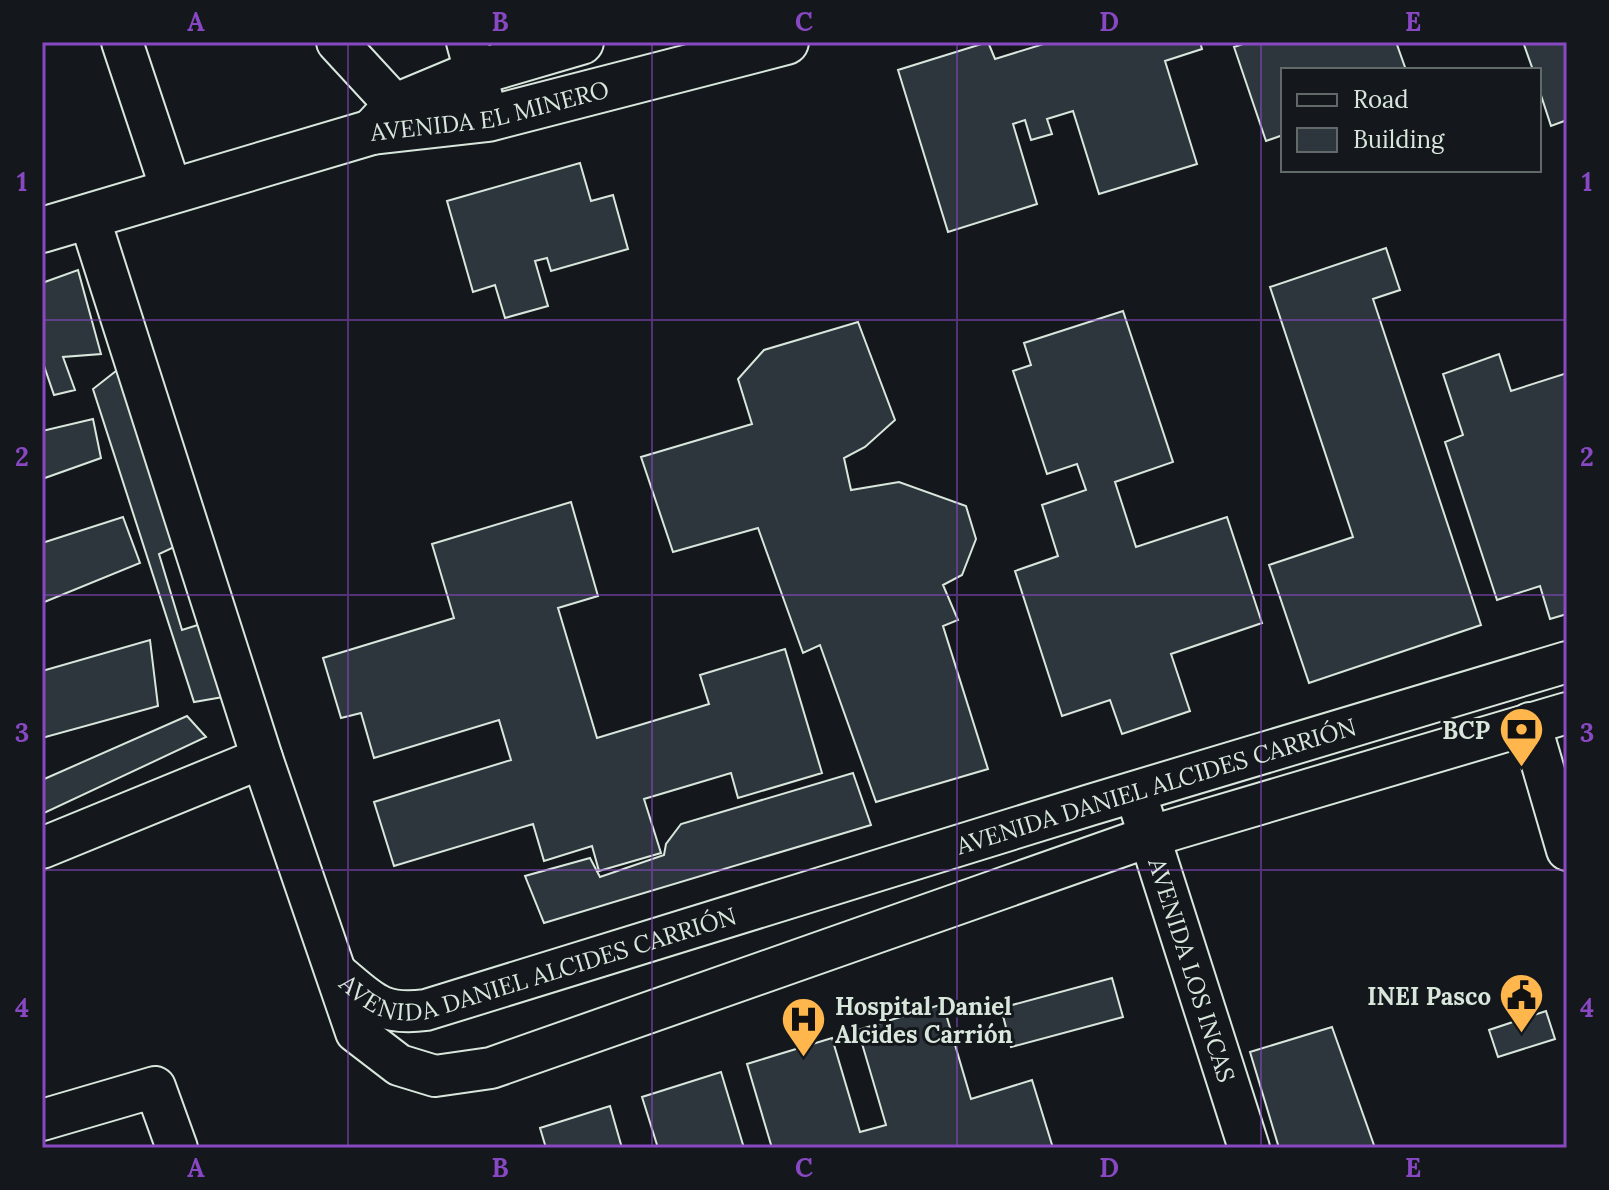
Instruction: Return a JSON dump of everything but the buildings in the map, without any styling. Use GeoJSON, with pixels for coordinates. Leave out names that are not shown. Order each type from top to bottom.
{"type":"FeatureCollection","features":[{"type":"Feature","properties":{"kind":"main road","name":"AVENIDA EL MINERO"},"geometry":{"type":"LineString","coordinates":[[393,122],[471,58],[581,42]]}},
{"type":"Feature","properties":{"kind":"main road","name":"AVENIDA EL MINERO"},"geometry":{"type":"LineString","coordinates":[[393,122],[488,119],[786,42]]}},
{"type":"Feature","properties":{"kind":"main road"},"geometry":{"type":"LineString","coordinates":[[42,230],[393,122]]}},
{"type":"Feature","properties":{"kind":"street"},"geometry":{"type":"LineString","coordinates":[[122,42],[172,192]]}},
{"type":"Feature","properties":{"kind":"street"},"geometry":{"type":"LineString","coordinates":[[337,42],[393,122]]}},
{"type":"Feature","properties":{"kind":"street"},"geometry":{"type":"LineString","coordinates":[[471,58],[488,119]]}},
{"type":"Feature","properties":{"kind":"street"},"geometry":{"type":"LineString","coordinates":[[89,217],[262,758],[339,975]]}},
{"type":"Feature","properties":{"kind":"street","name":"AVENIDA DANIEL ALCIDES CARRIÓN"},"geometry":{"type":"LineString","coordinates":[[339,975],[374,1004],[399,1014],[426,1010],[1135,791],[1567,662]]}},
{"type":"Feature","properties":{"kind":"street"},"geometry":{"type":"LineString","coordinates":[[1548,718],[1567,850]]}},
{"type":"Feature","properties":{"kind":"street","name":"AVENIDA DANIEL ALCIDES CARRIÓN"},"geometry":{"type":"LineString","coordinates":[[339,975],[356,1032],[399,1065],[435,1076],[491,1068],[1148,837],[1548,718]]}},
{"type":"Feature","properties":{"kind":"street"},"geometry":{"type":"LineString","coordinates":[[1309,739],[1321,785]]}},
{"type":"Feature","properties":{"kind":"street"},"geometry":{"type":"LineString","coordinates":[[42,848],[262,758]]}},
{"type":"Feature","properties":{"kind":"street","name":"AVENIDA LOS INCAS"},"geometry":{"type":"LineString","coordinates":[[1135,791],[1249,1148]]}},
{"type":"Feature","properties":{"kind":"street"},"geometry":{"type":"LineString","coordinates":[[42,1120],[155,1087],[177,1148]]}},
{"type":"Feature","properties":{"kind":"place","name":"BCP"},"geometry":{"type":"Point","coordinates":[1521,769]}},
{"type":"Feature","properties":{"kind":"place","name":"INEI Pasco"},"geometry":{"type":"Point","coordinates":[1522,1035]}},
{"type":"Feature","properties":{"kind":"place","name":"Hospital Daniel Alcides Carrión"},"geometry":{"type":"Point","coordinates":[804,1059]}}]}
